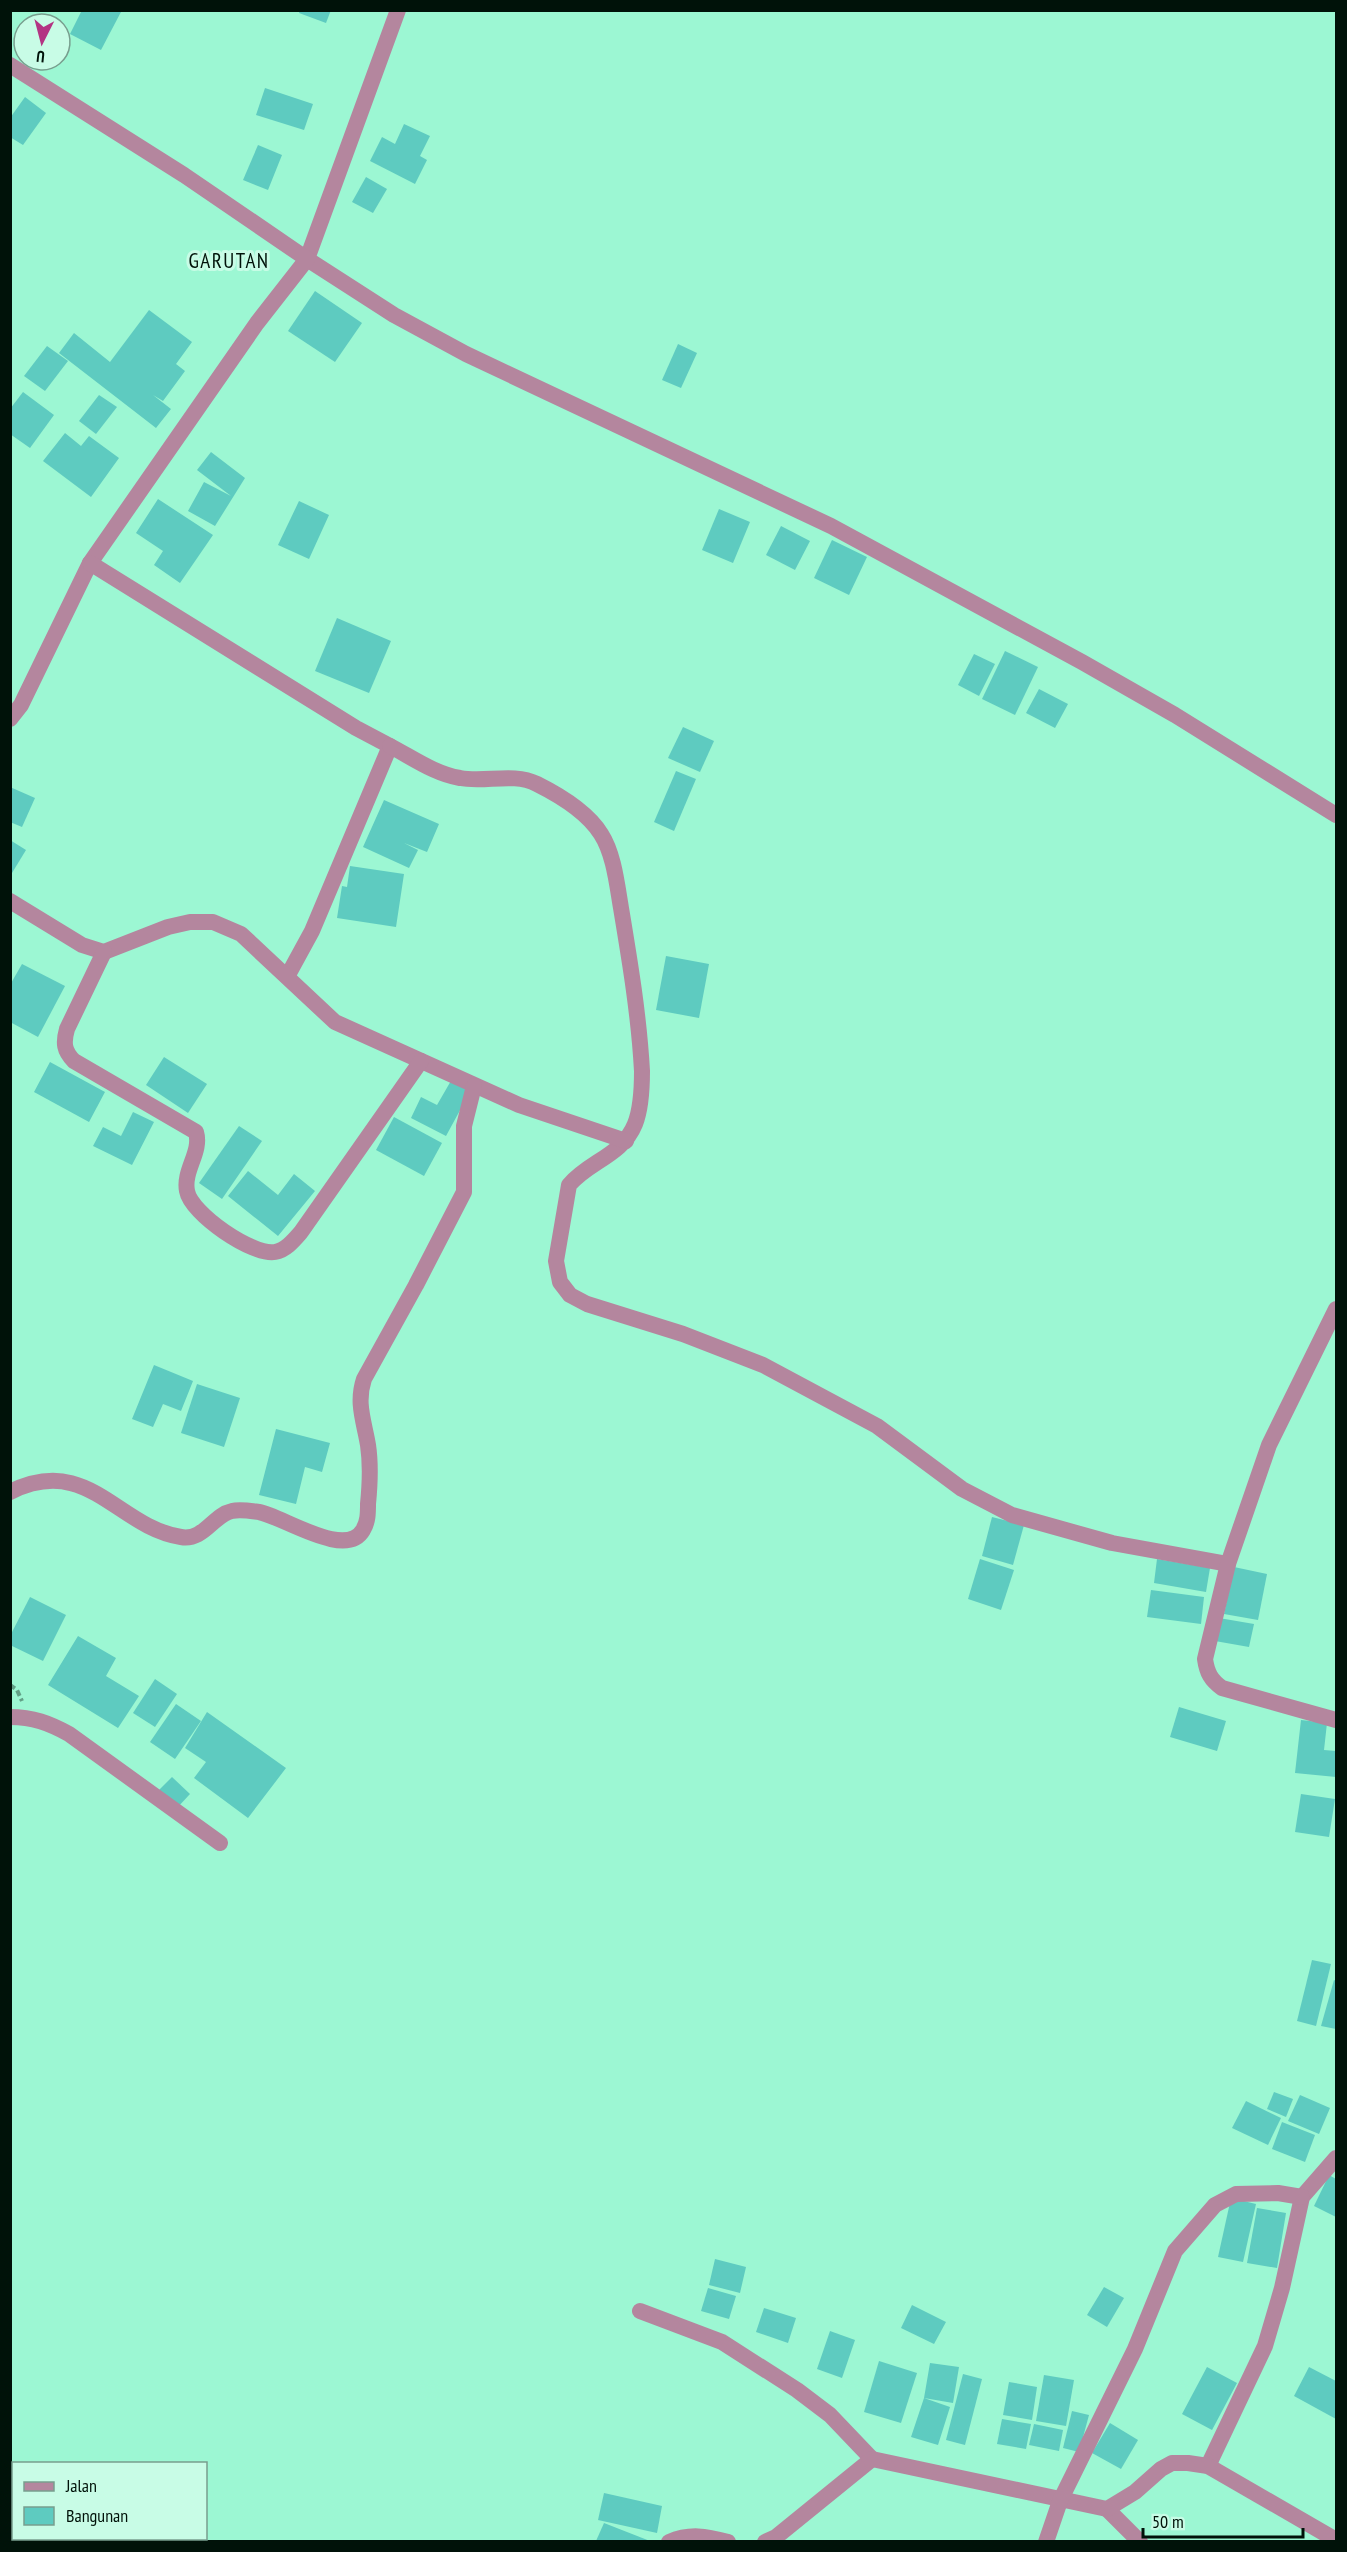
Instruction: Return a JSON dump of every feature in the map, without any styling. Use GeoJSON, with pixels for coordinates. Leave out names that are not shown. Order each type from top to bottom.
{"type":"FeatureCollection","features":[{"type":"Feature","properties":{"kind":"street"},"geometry":{"type":"LineString","coordinates":[[10,719],[21,705],[90,563],[257,323],[307,259],[398,10]]}},
{"type":"Feature","properties":{"kind":"street"},"geometry":{"type":"LineString","coordinates":[[10,65],[184,174],[307,259],[394,315],[466,354],[831,526],[1175,715],[1336,815]]}},
{"type":"Feature","properties":{"kind":"street"},"geometry":{"type":"LineString","coordinates":[[90,563],[346,722],[439,772],[461,779],[519,778],[536,783],[586,816],[602,834],[614,870],[632,970],[642,1072],[635,1123],[626,1141],[616,1151],[577,1176],[569,1185],[556,1261],[560,1282],[570,1295],[587,1304],[683,1334],[763,1365],[877,1426],[962,1489],[1012,1515],[1112,1543],[1228,1564]]}},
{"type":"Feature","properties":{"kind":"street"},"geometry":{"type":"LineString","coordinates":[[288,975],[312,931],[390,746]]}},
{"type":"Feature","properties":{"kind":"street"},"geometry":{"type":"LineString","coordinates":[[10,901],[82,945],[104,952],[168,927],[190,922],[213,922],[242,934],[288,975],[310,1001],[335,1022],[519,1105],[626,1141]]}},
{"type":"Feature","properties":{"kind":"street"},"geometry":{"type":"LineString","coordinates":[[104,952],[67,1029],[64,1041],[66,1053],[74,1061],[196,1132],[198,1141],[187,1180],[191,1202],[244,1245],[261,1252],[277,1252],[290,1245],[301,1232],[421,1060]]}},
{"type":"Feature","properties":{"kind":"street"},"geometry":{"type":"LineString","coordinates":[[10,1492],[39,1481],[74,1484],[88,1489],[149,1524],[184,1538],[204,1531],[231,1511],[244,1510],[262,1512],[303,1530],[334,1540],[346,1541],[362,1533],[367,1524],[371,1472],[359,1395],[363,1379],[416,1285],[464,1192],[464,1126],[474,1086]]}},
{"type":"Feature","properties":{"kind":"street"},"geometry":{"type":"LineString","coordinates":[[1336,1309],[1269,1445],[1228,1564],[1205,1659],[1206,1670],[1213,1681],[1234,1693],[1336,1720]]}},
{"type":"Feature","properties":{"kind":"street"},"geometry":{"type":"LineString","coordinates":[[10,1717],[28,1717],[51,1724],[69,1734],[220,1843]]}},
{"type":"Feature","properties":{"kind":"street"},"geometry":{"type":"LineString","coordinates":[[1208,2466],[1265,2346],[1282,2288],[1302,2197],[1336,2158]]}},
{"type":"Feature","properties":{"kind":"street"},"geometry":{"type":"LineString","coordinates":[[1046,2541],[1060,2501],[1135,2349],[1175,2251],[1193,2227],[1215,2205],[1236,2194],[1256,2192],[1302,2197]]}},
{"type":"Feature","properties":{"kind":"street"},"geometry":{"type":"LineString","coordinates":[[640,2311],[722,2342],[797,2390],[830,2415],[872,2459],[1060,2501],[1107,2509],[1140,2541]]}},
{"type":"Feature","properties":{"kind":"street"},"geometry":{"type":"LineString","coordinates":[[765,2541],[776,2537],[872,2459]]}},
{"type":"Feature","properties":{"kind":"street"},"geometry":{"type":"LineString","coordinates":[[1107,2509],[1172,2463],[1208,2466],[1336,2540]]}},
{"type":"Feature","properties":{"kind":"street"},"geometry":{"type":"LineString","coordinates":[[669,2541],[682,2536],[700,2535],[728,2541]]}},
{"type":"Feature","properties":{"kind":"building"},"geometry":{"type":"Polygon","coordinates":[[[82,10],[122,10],[101,50],[72,35],[72,30],[82,10]]]}},
{"type":"Feature","properties":{"kind":"building"},"geometry":{"type":"Polygon","coordinates":[[[300,10],[331,10],[326,23],[299,13],[300,10]]]}},
{"type":"Feature","properties":{"kind":"building"},"geometry":{"type":"Polygon","coordinates":[[[265,88],[313,104],[304,130],[256,115],[265,88]]]}},
{"type":"Feature","properties":{"kind":"building"},"geometry":{"type":"Polygon","coordinates":[[[25,97],[46,113],[23,145],[10,137],[10,118],[25,97]]]}},
{"type":"Feature","properties":{"kind":"building"},"geometry":{"type":"Polygon","coordinates":[[[404,124],[430,136],[420,156],[427,160],[415,184],[370,161],[382,137],[395,144],[404,124]]]}},
{"type":"Feature","properties":{"kind":"building"},"geometry":{"type":"Polygon","coordinates":[[[258,145],[282,155],[268,190],[243,180],[258,145]]]}},
{"type":"Feature","properties":{"kind":"building"},"geometry":{"type":"Polygon","coordinates":[[[366,177],[387,189],[373,213],[352,202],[366,177]]]}},
{"type":"Feature","properties":{"kind":"building"},"geometry":{"type":"Polygon","coordinates":[[[315,291],[362,323],[335,362],[288,331],[315,291]]]}},
{"type":"Feature","properties":{"kind":"building"},"geometry":{"type":"Polygon","coordinates":[[[149,310],[192,342],[176,364],[185,371],[163,401],[153,395],[171,409],[156,428],[59,353],[74,333],[110,362],[149,310]]]}},
{"type":"Feature","properties":{"kind":"building"},"geometry":{"type":"Polygon","coordinates":[[[678,344],[697,353],[681,388],[662,380],[678,344]]]}},
{"type":"Feature","properties":{"kind":"building"},"geometry":{"type":"Polygon","coordinates":[[[47,346],[68,361],[45,391],[24,376],[47,346]]]}},
{"type":"Feature","properties":{"kind":"building"},"geometry":{"type":"Polygon","coordinates":[[[23,392],[54,415],[30,448],[10,434],[10,409],[23,392]]]}},
{"type":"Feature","properties":{"kind":"building"},"geometry":{"type":"Polygon","coordinates":[[[99,395],[117,407],[96,434],[79,421],[99,395]]]}},
{"type":"Feature","properties":{"kind":"building"},"geometry":{"type":"Polygon","coordinates":[[[65,433],[81,446],[89,436],[119,458],[91,497],[43,461],[65,433]]]}},
{"type":"Feature","properties":{"kind":"building"},"geometry":{"type":"Polygon","coordinates":[[[211,452],[245,478],[215,526],[188,511],[204,482],[231,496],[197,470],[211,452]]]}},
{"type":"Feature","properties":{"kind":"building"},"geometry":{"type":"Polygon","coordinates":[[[158,499],[213,535],[180,583],[154,565],[163,551],[136,533],[158,499]]]}},
{"type":"Feature","properties":{"kind":"building"},"geometry":{"type":"Polygon","coordinates":[[[299,501],[329,515],[309,559],[278,545],[299,501]]]}},
{"type":"Feature","properties":{"kind":"building"},"geometry":{"type":"Polygon","coordinates":[[[719,509],[750,522],[733,563],[702,550],[719,509]]]}},
{"type":"Feature","properties":{"kind":"building"},"geometry":{"type":"Polygon","coordinates":[[[781,526],[810,541],[795,570],[766,555],[781,526]]]}},
{"type":"Feature","properties":{"kind":"building"},"geometry":{"type":"Polygon","coordinates":[[[832,540],[867,557],[849,595],[814,578],[832,540]]]}},
{"type":"Feature","properties":{"kind":"building"},"geometry":{"type":"Polygon","coordinates":[[[337,618],[391,641],[369,693],[315,671],[337,618]]]}},
{"type":"Feature","properties":{"kind":"building"},"geometry":{"type":"Polygon","coordinates":[[[1005,651],[1038,667],[1015,715],[982,699],[1005,651]]]}},
{"type":"Feature","properties":{"kind":"building"},"geometry":{"type":"Polygon","coordinates":[[[974,654],[995,664],[979,696],[958,685],[974,654]]]}},
{"type":"Feature","properties":{"kind":"building"},"geometry":{"type":"Polygon","coordinates":[[[1039,689],[1068,704],[1055,728],[1026,713],[1039,689]]]}},
{"type":"Feature","properties":{"kind":"building"},"geometry":{"type":"Polygon","coordinates":[[[683,727],[714,741],[700,772],[668,758],[683,727]]]}},
{"type":"Feature","properties":{"kind":"building"},"geometry":{"type":"Polygon","coordinates":[[[676,771],[696,779],[674,831],[654,822],[676,771]]]}},
{"type":"Feature","properties":{"kind":"building"},"geometry":{"type":"Polygon","coordinates":[[[10,787],[35,798],[22,827],[10,822],[10,787]]]}},
{"type":"Feature","properties":{"kind":"building"},"geometry":{"type":"Polygon","coordinates":[[[384,800],[439,824],[427,852],[404,843],[418,850],[409,868],[363,847],[384,800]]]}},
{"type":"Feature","properties":{"kind":"building"},"geometry":{"type":"Polygon","coordinates":[[[10,840],[26,850],[12,873],[10,872],[10,840]]]}},
{"type":"Feature","properties":{"kind":"building"},"geometry":{"type":"Polygon","coordinates":[[[350,866],[404,874],[396,927],[337,918],[342,886],[347,887],[350,866]]]}},
{"type":"Feature","properties":{"kind":"building"},"geometry":{"type":"Polygon","coordinates":[[[666,956],[709,964],[699,1018],[656,1010],[666,956]]]}},
{"type":"Feature","properties":{"kind":"building"},"geometry":{"type":"Polygon","coordinates":[[[22,964],[65,986],[38,1037],[10,1022],[10,985],[22,964]]]}},
{"type":"Feature","properties":{"kind":"building"},"geometry":{"type":"Polygon","coordinates":[[[164,1057],[207,1084],[188,1113],[146,1085],[164,1057]]]}},
{"type":"Feature","properties":{"kind":"building"},"geometry":{"type":"Polygon","coordinates":[[[50,1062],[105,1092],[89,1122],[34,1092],[50,1062]]]}},
{"type":"Feature","properties":{"kind":"building"},"geometry":{"type":"Polygon","coordinates":[[[452,1079],[471,1090],[446,1136],[411,1118],[421,1097],[437,1105],[452,1079]]]}},
{"type":"Feature","properties":{"kind":"building"},"geometry":{"type":"Polygon","coordinates":[[[133,1112],[154,1122],[132,1165],[93,1146],[103,1127],[121,1136],[133,1112]]]}},
{"type":"Feature","properties":{"kind":"building"},"geometry":{"type":"Polygon","coordinates":[[[394,1117],[442,1143],[424,1176],[376,1150],[394,1117]]]}},
{"type":"Feature","properties":{"kind":"building"},"geometry":{"type":"Polygon","coordinates":[[[239,1126],[262,1141],[222,1199],[199,1183],[239,1126]]]}},
{"type":"Feature","properties":{"kind":"building"},"geometry":{"type":"Polygon","coordinates":[[[248,1171],[278,1195],[294,1174],[315,1191],[278,1236],[228,1196],[248,1171]]]}},
{"type":"Feature","properties":{"kind":"building"},"geometry":{"type":"Polygon","coordinates":[[[154,1365],[193,1381],[181,1411],[163,1404],[153,1427],[132,1419],[154,1365]]]}},
{"type":"Feature","properties":{"kind":"building"},"geometry":{"type":"Polygon","coordinates":[[[197,1384],[240,1398],[224,1447],[181,1433],[197,1384]]]}},
{"type":"Feature","properties":{"kind":"building"},"geometry":{"type":"Polygon","coordinates":[[[276,1429],[330,1443],[322,1472],[305,1467],[296,1504],[259,1495],[276,1429]]]}},
{"type":"Feature","properties":{"kind":"building"},"geometry":{"type":"Polygon","coordinates":[[[992,1517],[1024,1525],[1013,1565],[982,1556],[992,1517]]]}},
{"type":"Feature","properties":{"kind":"building"},"geometry":{"type":"Polygon","coordinates":[[[980,1559],[1014,1570],[1001,1610],[968,1599],[980,1559]]]}},
{"type":"Feature","properties":{"kind":"building"},"geometry":{"type":"Polygon","coordinates":[[[1157,1559],[1210,1568],[1206,1592],[1154,1583],[1157,1559]]]}},
{"type":"Feature","properties":{"kind":"building"},"geometry":{"type":"Polygon","coordinates":[[[1234,1567],[1267,1574],[1258,1620],[1224,1614],[1234,1567]]]}},
{"type":"Feature","properties":{"kind":"building"},"geometry":{"type":"Polygon","coordinates":[[[1151,1590],[1204,1597],[1201,1624],[1147,1617],[1151,1590]]]}},
{"type":"Feature","properties":{"kind":"building"},"geometry":{"type":"Polygon","coordinates":[[[30,1597],[66,1615],[43,1661],[10,1645],[10,1636],[30,1597]]]}},
{"type":"Feature","properties":{"kind":"building"},"geometry":{"type":"Polygon","coordinates":[[[1219,1618],[1254,1624],[1249,1647],[1215,1641],[1219,1618]]]}},
{"type":"Feature","properties":{"kind":"building"},"geometry":{"type":"Polygon","coordinates":[[[78,1636],[116,1658],[106,1676],[139,1696],[118,1728],[48,1685],[78,1636]]]}},
{"type":"Feature","properties":{"kind":"building"},"geometry":{"type":"Polygon","coordinates":[[[155,1679],[177,1694],[155,1727],[133,1713],[155,1679]]]}},
{"type":"Feature","properties":{"kind":"building"},"geometry":{"type":"Polygon","coordinates":[[[176,1704],[201,1721],[175,1759],[150,1742],[176,1704]]]}},
{"type":"Feature","properties":{"kind":"building"},"geometry":{"type":"Polygon","coordinates":[[[1179,1707],[1226,1721],[1217,1751],[1170,1737],[1179,1707]]]}},
{"type":"Feature","properties":{"kind":"building"},"geometry":{"type":"Polygon","coordinates":[[[207,1712],[286,1768],[248,1818],[194,1778],[206,1762],[185,1748],[207,1712]]]}},
{"type":"Feature","properties":{"kind":"building"},"geometry":{"type":"Polygon","coordinates":[[[1301,1720],[1327,1723],[1324,1750],[1336,1751],[1336,1777],[1295,1773],[1301,1720]]]}},
{"type":"Feature","properties":{"kind":"building"},"geometry":{"type":"Polygon","coordinates":[[[172,1777],[190,1794],[177,1808],[159,1790],[172,1777]]]}},
{"type":"Feature","properties":{"kind":"building"},"geometry":{"type":"Polygon","coordinates":[[[1301,1794],[1335,1799],[1329,1837],[1295,1832],[1301,1794]]]}},
{"type":"Feature","properties":{"kind":"building"},"geometry":{"type":"Polygon","coordinates":[[[1312,1960],[1331,1964],[1316,2026],[1297,2021],[1312,1960]]]}},
{"type":"Feature","properties":{"kind":"building"},"geometry":{"type":"Polygon","coordinates":[[[1334,1980],[1336,1981],[1336,2029],[1321,2026],[1334,1980]]]}},
{"type":"Feature","properties":{"kind":"building"},"geometry":{"type":"Polygon","coordinates":[[[1274,2092],[1293,2099],[1286,2117],[1267,2109],[1274,2092]]]}},
{"type":"Feature","properties":{"kind":"building"},"geometry":{"type":"Polygon","coordinates":[[[1300,2095],[1330,2108],[1319,2134],[1288,2121],[1300,2095]]]}},
{"type":"Feature","properties":{"kind":"building"},"geometry":{"type":"Polygon","coordinates":[[[1246,2101],[1281,2118],[1268,2145],[1232,2128],[1246,2101]]]}},
{"type":"Feature","properties":{"kind":"building"},"geometry":{"type":"Polygon","coordinates":[[[1282,2122],[1315,2135],[1305,2162],[1272,2149],[1282,2122]]]}},
{"type":"Feature","properties":{"kind":"building"},"geometry":{"type":"Polygon","coordinates":[[[1329,2175],[1336,2179],[1336,2217],[1314,2206],[1329,2175]]]}},
{"type":"Feature","properties":{"kind":"building"},"geometry":{"type":"Polygon","coordinates":[[[1231,2198],[1256,2204],[1243,2262],[1218,2257],[1231,2198]]]}},
{"type":"Feature","properties":{"kind":"building"},"geometry":{"type":"Polygon","coordinates":[[[1257,2208],[1286,2213],[1277,2268],[1247,2263],[1257,2208]]]}},
{"type":"Feature","properties":{"kind":"building"},"geometry":{"type":"Polygon","coordinates":[[[715,2259],[746,2267],[740,2293],[709,2285],[715,2259]]]}},
{"type":"Feature","properties":{"kind":"building"},"geometry":{"type":"Polygon","coordinates":[[[1104,2287],[1124,2298],[1107,2327],[1087,2315],[1104,2287]]]}},
{"type":"Feature","properties":{"kind":"building"},"geometry":{"type":"Polygon","coordinates":[[[708,2288],[736,2296],[729,2319],[701,2311],[708,2288]]]}},
{"type":"Feature","properties":{"kind":"building"},"geometry":{"type":"Polygon","coordinates":[[[912,2305],[946,2322],[934,2344],[901,2328],[912,2305]]]}},
{"type":"Feature","properties":{"kind":"building"},"geometry":{"type":"Polygon","coordinates":[[[764,2308],[796,2318],[788,2343],[756,2332],[764,2308]]]}},
{"type":"Feature","properties":{"kind":"building"},"geometry":{"type":"Polygon","coordinates":[[[830,2331],[855,2340],[842,2378],[817,2369],[830,2331]]]}},
{"type":"Feature","properties":{"kind":"building"},"geometry":{"type":"Polygon","coordinates":[[[879,2361],[917,2373],[901,2423],[864,2412],[879,2361]]]}},
{"type":"Feature","properties":{"kind":"building"},"geometry":{"type":"Polygon","coordinates":[[[930,2363],[959,2367],[953,2403],[924,2398],[930,2363]]]}},
{"type":"Feature","properties":{"kind":"building"},"geometry":{"type":"Polygon","coordinates":[[[1207,2367],[1237,2383],[1212,2430],[1182,2414],[1207,2367]]]}},
{"type":"Feature","properties":{"kind":"building"},"geometry":{"type":"Polygon","coordinates":[[[1309,2367],[1336,2381],[1336,2419],[1294,2396],[1309,2367]]]}},
{"type":"Feature","properties":{"kind":"building"},"geometry":{"type":"Polygon","coordinates":[[[963,2374],[982,2379],[965,2445],[946,2440],[963,2374]]]}},
{"type":"Feature","properties":{"kind":"building"},"geometry":{"type":"Polygon","coordinates":[[[1044,2375],[1074,2380],[1066,2426],[1036,2421],[1044,2375]]]}},
{"type":"Feature","properties":{"kind":"building"},"geometry":{"type":"Polygon","coordinates":[[[1009,2382],[1037,2387],[1032,2420],[1003,2415],[1009,2382]]]}},
{"type":"Feature","properties":{"kind":"building"},"geometry":{"type":"Polygon","coordinates":[[[924,2398],[950,2407],[938,2445],[911,2437],[924,2398]]]}},
{"type":"Feature","properties":{"kind":"building"},"geometry":{"type":"Polygon","coordinates":[[[1072,2411],[1089,2415],[1079,2452],[1063,2448],[1072,2411]]]}},
{"type":"Feature","properties":{"kind":"building"},"geometry":{"type":"Polygon","coordinates":[[[1002,2419],[1031,2424],[1026,2449],[997,2444],[1002,2419]]]}},
{"type":"Feature","properties":{"kind":"building"},"geometry":{"type":"Polygon","coordinates":[[[1110,2423],[1138,2440],[1121,2469],[1092,2453],[1110,2423]]]}},
{"type":"Feature","properties":{"kind":"building"},"geometry":{"type":"Polygon","coordinates":[[[1034,2424],[1063,2430],[1059,2451],[1029,2445],[1034,2424]]]}},
{"type":"Feature","properties":{"kind":"building"},"geometry":{"type":"Polygon","coordinates":[[[604,2493],[662,2506],[657,2533],[598,2520],[604,2493]]]}},
{"type":"Feature","properties":{"kind":"building"},"geometry":{"type":"Polygon","coordinates":[[[604,2523],[650,2541],[596,2541],[604,2523]]]}},
{"type":"Feature","properties":{"kind":"district","name":"GARUTAN"},"geometry":{"type":"Point","coordinates":[229,260]}}]}
